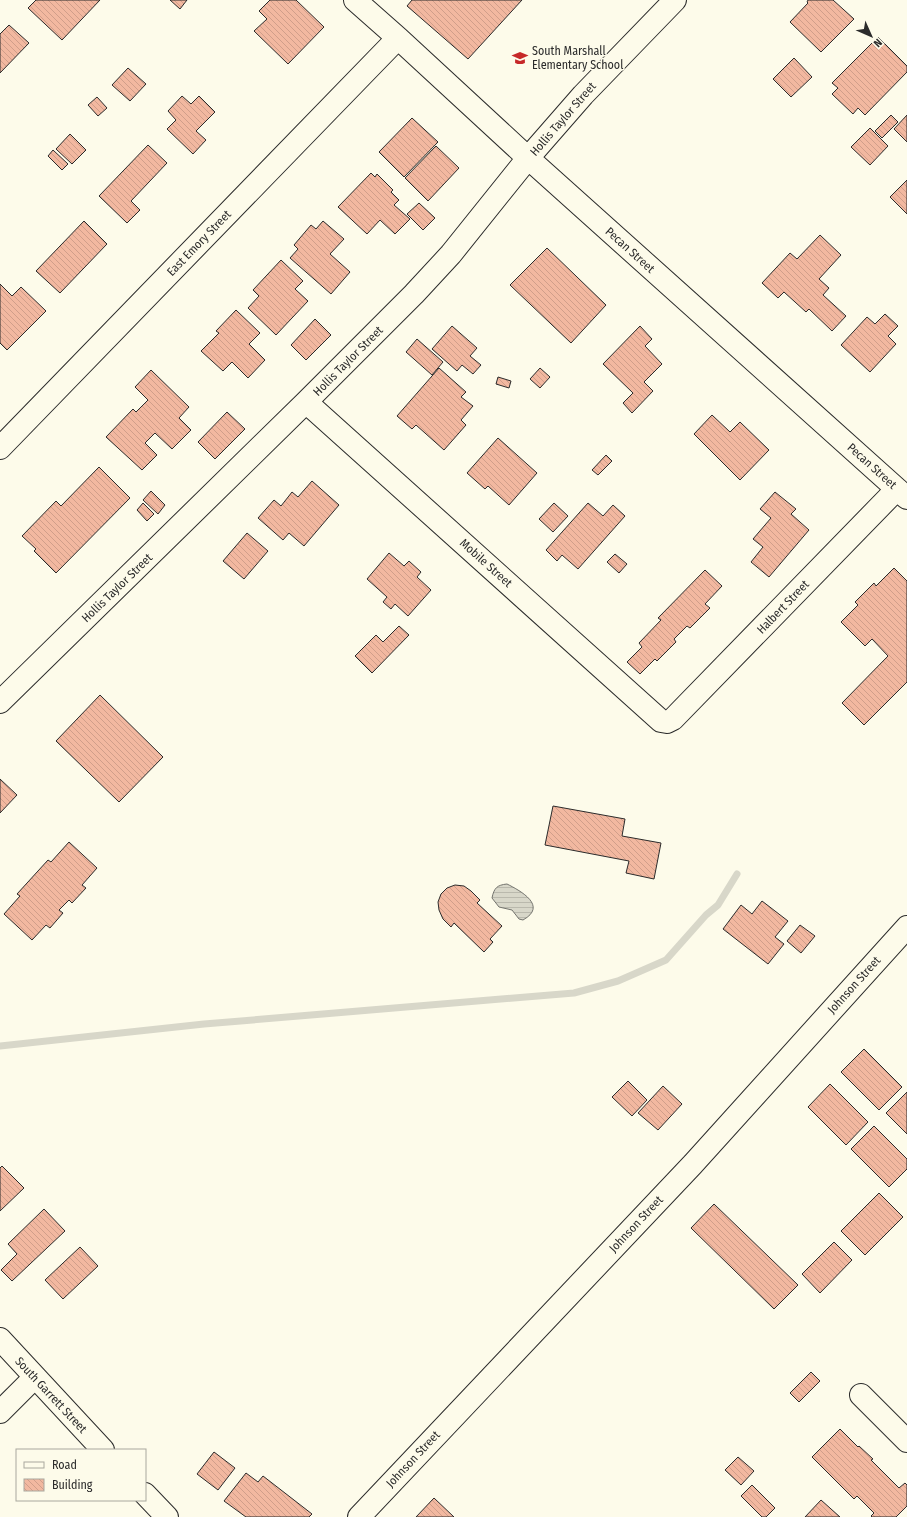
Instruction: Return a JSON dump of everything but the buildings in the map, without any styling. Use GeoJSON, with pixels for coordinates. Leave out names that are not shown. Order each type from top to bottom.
{"type":"FeatureCollection","features":[{"type":"Feature","properties":{"kind":"street","name":"Pecan Street"},"geometry":{"type":"LineString","coordinates":[[355,0],[528,158],[902,493]]}},
{"type":"Feature","properties":{"kind":"street","name":"Hollis Taylor Street"},"geometry":{"type":"LineString","coordinates":[[0,702],[383,325],[451,254],[528,158],[583,96],[675,0]]}},
{"type":"Feature","properties":{"kind":"street","name":"East Emory Street"},"geometry":{"type":"LineString","coordinates":[[0,448],[398,38]]}},
{"type":"Feature","properties":{"kind":"street","name":"Mobile Street"},"geometry":{"type":"LineString","coordinates":[[306,402],[661,720],[667,722]]}},
{"type":"Feature","properties":{"kind":"street","name":"Halbert Street"},"geometry":{"type":"LineString","coordinates":[[667,722],[674,720],[902,493]]}},
{"type":"Feature","properties":{"kind":"street","name":"Johnson Street"},"geometry":{"type":"LineString","coordinates":[[359,1517],[693,1164],[907,927]]}},
{"type":"Feature","properties":{"kind":"street","name":"South Garrett Street"},"geometry":{"type":"LineString","coordinates":[[0,1339],[34,1378],[102,1449]]}},
{"type":"Feature","properties":{"kind":"street"},"geometry":{"type":"LineString","coordinates":[[0,1412],[34,1378]]}},
{"type":"Feature","properties":{"kind":"street"},"geometry":{"type":"LineString","coordinates":[[861,1395],[907,1441]]}},
{"type":"Feature","properties":{"kind":"street"},"geometry":{"type":"LineString","coordinates":[[146,1495],[167,1517]]}},
{"type":"Feature","properties":{"kind":"shaded area"},"geometry":{"type":"Polygon","coordinates":[[[507,884],[525,895],[533,904],[533,909],[530,915],[523,920],[519,919],[512,910],[499,907],[492,898],[496,888],[507,884]]]}},
{"type":"Feature","properties":{"kind":"waterway"},"geometry":{"type":"LineString","coordinates":[[0,1046],[204,1024],[574,993],[618,981],[666,960],[706,915],[718,905],[737,874]]}},
{"type":"Feature","properties":{"kind":"place","name":"South Marshall Elementary School"},"geometry":{"type":"Point","coordinates":[520,58]}}]}
